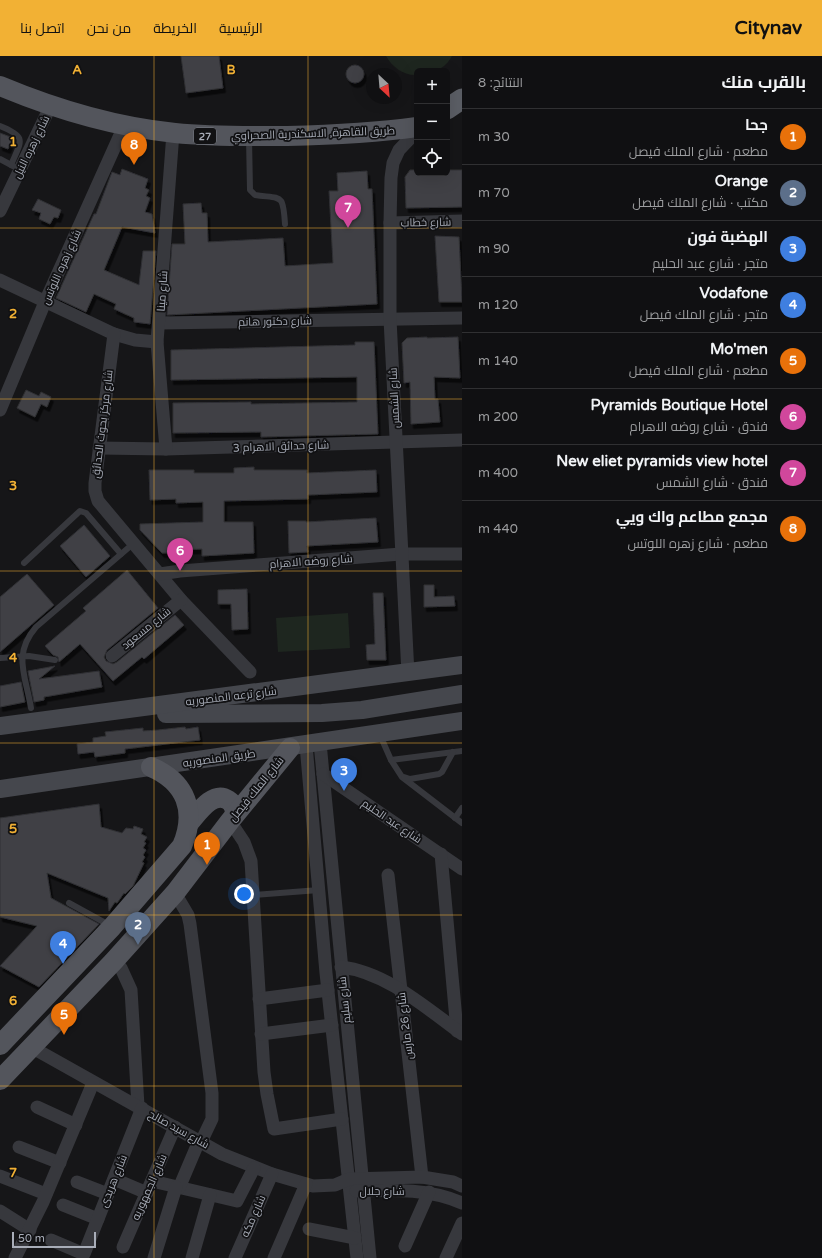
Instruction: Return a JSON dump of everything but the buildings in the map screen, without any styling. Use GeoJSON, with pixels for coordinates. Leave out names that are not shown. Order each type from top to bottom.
{"type":"FeatureCollection","features":[{"type":"Feature","properties":{"kind":"highway"},"geometry":{"type":"LineString","coordinates":[[450,107],[462,99]]}},
{"type":"Feature","properties":{"kind":"main road","name":"طريق القاهرة, الاسكندرية الصحراوي"},"geometry":{"type":"LineString","coordinates":[[0,86],[52,105],[125,124],[173,133],[249,137],[356,133],[414,127]]}},
{"type":"Feature","properties":{"kind":"main road","name":"شارع ترعه المنصوريه"},"geometry":{"type":"LineString","coordinates":[[0,726],[408,674],[462,665]]}},
{"type":"Feature","properties":{"kind":"main road"},"geometry":{"type":"LineString","coordinates":[[126,710],[157,714],[322,713],[362,710],[462,694]]}},
{"type":"Feature","properties":{"kind":"main road","name":"طريق المنصوريه"},"geometry":{"type":"LineString","coordinates":[[0,789],[462,721]]}},
{"type":"Feature","properties":{"kind":"main road","name":"شارع الملك فيصل"},"geometry":{"type":"LineString","coordinates":[[0,1080],[33,1048],[175,893],[232,817],[305,745]]}},
{"type":"Feature","properties":{"kind":"main road"},"geometry":{"type":"LineString","coordinates":[[5,1038],[112,927],[182,846],[187,834],[189,810],[180,788],[167,776],[151,767]]}},
{"type":"Feature","properties":{"kind":"main road"},"geometry":{"type":"LineString","coordinates":[[189,822],[209,802],[216,798],[224,798],[231,802],[232,817]]}},
{"type":"Feature","properties":{"kind":"street","name":"شارع زهره النيل"},"geometry":{"type":"LineString","coordinates":[[0,210],[15,167],[52,105]]}},
{"type":"Feature","properties":{"kind":"street","name":"شارع زهره اللوتس"},"geometry":{"type":"LineString","coordinates":[[0,410],[45,302],[125,124]]}},
{"type":"Feature","properties":{"kind":"street","name":"شارع مينا"},"geometry":{"type":"LineString","coordinates":[[166,449],[158,342],[173,133]]}},
{"type":"Feature","properties":{"kind":"street","name":"شارع الشمس"},"geometry":{"type":"LineString","coordinates":[[408,674],[390,319],[390,223],[391,178],[393,163],[399,150],[414,134]]}},
{"type":"Feature","properties":{"kind":"street","name":"شارع خطاب"},"geometry":{"type":"LineString","coordinates":[[390,223],[462,221]]}},
{"type":"Feature","properties":{"kind":"street"},"geometry":{"type":"LineString","coordinates":[[0,280],[114,334],[135,340],[158,342]]}},
{"type":"Feature","properties":{"kind":"street","name":"شارع دكتور هانم"},"geometry":{"type":"LineString","coordinates":[[160,323],[462,318]]}},
{"type":"Feature","properties":{"kind":"street","name":"شارع مركز بحوث الحدائق"},"geometry":{"type":"LineString","coordinates":[[114,334],[94,483],[98,501],[181,600],[250,672]]}},
{"type":"Feature","properties":{"kind":"street","name":"شارع حدائق الاهرام 3"},"geometry":{"type":"LineString","coordinates":[[99,448],[166,449],[462,440]]}},
{"type":"Feature","properties":{"kind":"street","name":"شارع روضه الاهرام"},"geometry":{"type":"LineString","coordinates":[[160,574],[180,571],[401,554],[462,554]]}},
{"type":"Feature","properties":{"kind":"street","name":"شارع مسعود"},"geometry":{"type":"LineString","coordinates":[[112,656],[181,600]]}},
{"type":"Feature","properties":{"kind":"street","name":"شارع سليم"},"geometry":{"type":"LineString","coordinates":[[305,745],[323,774],[370,1258]]}},
{"type":"Feature","properties":{"kind":"street","name":"شارع سليم"},"geometry":{"type":"LineString","coordinates":[[305,745],[328,990],[357,1258]]}},
{"type":"Feature","properties":{"kind":"street","name":"شارع عبد الحليم"},"geometry":{"type":"LineString","coordinates":[[323,774],[462,869]]}},
{"type":"Feature","properties":{"kind":"street"},"geometry":{"type":"LineString","coordinates":[[232,817],[251,861],[266,1094],[274,1129],[342,1119]]}},
{"type":"Feature","properties":{"kind":"street"},"geometry":{"type":"LineString","coordinates":[[441,854],[460,1033]]}},
{"type":"Feature","properties":{"kind":"street","name":"شارع 26 مارس"},"geometry":{"type":"LineString","coordinates":[[388,875],[422,1177]]}},
{"type":"Feature","properties":{"kind":"street"},"geometry":{"type":"LineString","coordinates":[[154,1258],[178,1188],[212,1119],[213,1100],[190,924],[188,914],[175,893]]}},
{"type":"Feature","properties":{"kind":"street"},"geometry":{"type":"LineString","coordinates":[[113,962],[121,968],[131,990],[140,1107]]}},
{"type":"Feature","properties":{"kind":"street"},"geometry":{"type":"LineString","coordinates":[[341,967],[356,969],[368,973],[401,992],[460,1033]]}},
{"type":"Feature","properties":{"kind":"street"},"geometry":{"type":"LineString","coordinates":[[259,999],[328,990]]}},
{"type":"Feature","properties":{"kind":"street"},"geometry":{"type":"LineString","coordinates":[[261,1034],[332,1024]]}},
{"type":"Feature","properties":{"kind":"street","name":"شارع سيد صالح"},"geometry":{"type":"LineString","coordinates":[[33,1048],[93,1083],[140,1107],[200,1141],[254,1168],[306,1184],[335,1185]]}},
{"type":"Feature","properties":{"kind":"street"},"geometry":{"type":"LineString","coordinates":[[15,1258],[30,1230],[60,1163],[93,1083]]}},
{"type":"Feature","properties":{"kind":"street"},"geometry":{"type":"LineString","coordinates":[[37,1107],[76,1125]]}},
{"type":"Feature","properties":{"kind":"street","name":"شارع هريدى"},"geometry":{"type":"LineString","coordinates":[[51,1240],[84,1254],[114,1179],[140,1107]]}},
{"type":"Feature","properties":{"kind":"street","name":"شارع الجمهوريه"},"geometry":{"type":"LineString","coordinates":[[123,1247],[176,1127]]}},
{"type":"Feature","properties":{"kind":"street"},"geometry":{"type":"LineString","coordinates":[[19,1147],[60,1163]]}},
{"type":"Feature","properties":{"kind":"street"},"geometry":{"type":"LineString","coordinates":[[114,1179],[149,1187],[178,1188],[237,1201],[254,1168]]}},
{"type":"Feature","properties":{"kind":"street","name":"شارع مكه"},"geometry":{"type":"LineString","coordinates":[[235,1258],[272,1174]]}},
{"type":"Feature","properties":{"kind":"street"},"geometry":{"type":"LineString","coordinates":[[0,1176],[46,1194]]}},
{"type":"Feature","properties":{"kind":"street","name":"شارع جلال"},"geometry":{"type":"LineString","coordinates":[[335,1185],[363,1184],[422,1177],[453,1182],[462,1186]]}},
{"type":"Feature","properties":{"kind":"street"},"geometry":{"type":"LineString","coordinates":[[76,1182],[108,1194]]}},
{"type":"Feature","properties":{"kind":"street"},"geometry":{"type":"LineString","coordinates":[[274,1258],[306,1184]]}},
{"type":"Feature","properties":{"kind":"street","name":"شارع جلال"},"geometry":{"type":"LineString","coordinates":[[363,1184],[440,1194],[462,1203]]}},
{"type":"Feature","properties":{"kind":"street"},"geometry":{"type":"LineString","coordinates":[[405,1246],[429,1192]]}},
{"type":"Feature","properties":{"kind":"street"},"geometry":{"type":"LineString","coordinates":[[192,1258],[210,1196]]}},
{"type":"Feature","properties":{"kind":"street"},"geometry":{"type":"LineString","coordinates":[[63,1205],[98,1219]]}},
{"type":"Feature","properties":{"kind":"street"},"geometry":{"type":"LineString","coordinates":[[0,1211],[30,1230]]}},
{"type":"Feature","properties":{"kind":"street"},"geometry":{"type":"LineString","coordinates":[[446,1258],[462,1223]]}},
{"type":"Feature","properties":{"kind":"street"},"geometry":{"type":"LineString","coordinates":[[310,1229],[355,1238]]}},
{"type":"Feature","properties":{"kind":"lane"},"geometry":{"type":"LineString","coordinates":[[0,126],[15,132],[20,139],[15,167],[0,159]]}},
{"type":"Feature","properties":{"kind":"lane"},"geometry":{"type":"LineString","coordinates":[[249,137],[250,190],[255,195],[274,196],[280,200],[284,207],[285,224]]}},
{"type":"Feature","properties":{"kind":"lane"},"geometry":{"type":"LineString","coordinates":[[24,564],[80,512],[86,513],[122,554]]}},
{"type":"Feature","properties":{"kind":"lane"},"geometry":{"type":"LineString","coordinates":[[31,708],[22,664],[23,646],[27,638],[36,627],[134,543]]}},
{"type":"Feature","properties":{"kind":"lane"},"geometry":{"type":"LineString","coordinates":[[0,658],[22,656],[55,660]]}},
{"type":"Feature","properties":{"kind":"lane"},"geometry":{"type":"LineString","coordinates":[[379,733],[391,760],[402,777],[462,823]]}},
{"type":"Feature","properties":{"kind":"lane"},"geometry":{"type":"LineString","coordinates":[[391,760],[462,751]]}},
{"type":"Feature","properties":{"kind":"lane"},"geometry":{"type":"LineString","coordinates":[[402,777],[410,779],[436,776],[442,772],[453,752]]}},
{"type":"Feature","properties":{"kind":"lane"},"geometry":{"type":"LineString","coordinates":[[455,818],[462,808]]}},
{"type":"Feature","properties":{"kind":"lane"},"geometry":{"type":"LineString","coordinates":[[253,895],[319,890]]}},
{"type":"Feature","properties":{"kind":"lane"},"geometry":{"type":"LineString","coordinates":[[69,903],[112,927]]}},
{"type":"Feature","properties":{"kind":"shaded area"},"geometry":{"type":"Polygon","coordinates":[[[386,56],[452,56],[441,68],[414,68],[414,75],[402,72],[402,68],[396,68],[386,56]]]}},
{"type":"Feature","properties":{"kind":"shaded area"},"geometry":{"type":"Polygon","coordinates":[[[348,613],[350,648],[278,652],[276,618],[348,613]]]}},
{"type":"Feature","properties":{"kind":"place","name":"مجمع مطاعم واك ويي"},"geometry":{"type":"Point","coordinates":[134,165]}},
{"type":"Feature","properties":{"kind":"place","name":"New eliet pyramids view hotel"},"geometry":{"type":"Point","coordinates":[348,228]}},
{"type":"Feature","properties":{"kind":"place","name":"Pyramids Boutique Hotel"},"geometry":{"type":"Point","coordinates":[180,571]}},
{"type":"Feature","properties":{"kind":"place","name":"الهضبة فون"},"geometry":{"type":"Point","coordinates":[344,791]}},
{"type":"Feature","properties":{"kind":"place","name":"جحا"},"geometry":{"type":"Point","coordinates":[207,865]}},
{"type":"Feature","properties":{"kind":"place","name":"Orange"},"geometry":{"type":"Point","coordinates":[138,945]}},
{"type":"Feature","properties":{"kind":"place","name":"Vodafone"},"geometry":{"type":"Point","coordinates":[63,964]}},
{"type":"Feature","properties":{"kind":"place","name":"Mo'men"},"geometry":{"type":"Point","coordinates":[64,1035]}}]}
